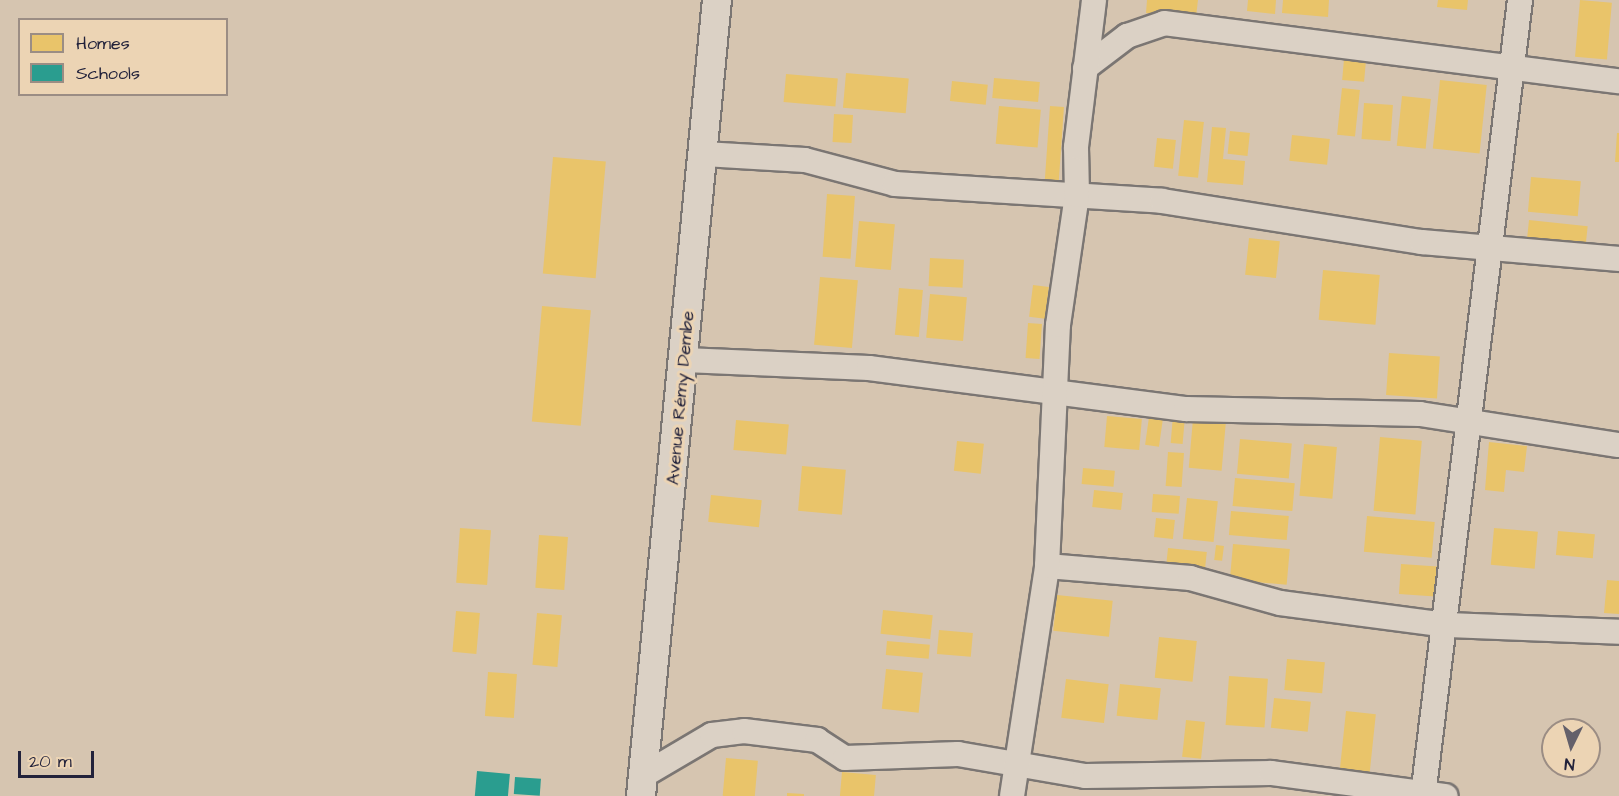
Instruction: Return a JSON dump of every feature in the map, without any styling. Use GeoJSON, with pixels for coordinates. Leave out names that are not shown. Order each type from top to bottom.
{"type":"FeatureCollection","features":[{"type":"Feature","properties":{"kind":"street","name":"Avenue Rémy Dembe"},"geometry":{"type":"LineString","coordinates":[[643,786],[685,360],[717,0]]}},
{"type":"Feature","properties":{"kind":"street"},"geometry":{"type":"LineString","coordinates":[[1012,796],[1047,566],[1052,394],[1077,195],[1085,68],[1094,0]]}},
{"type":"Feature","properties":{"kind":"street"},"geometry":{"type":"LineString","coordinates":[[643,786],[722,730],[786,732],[817,740],[845,758],[958,754],[1017,767],[1085,776],[1271,773],[1367,789],[1431,794],[1468,421],[1494,248],[1510,69],[1520,0]]}},
{"type":"Feature","properties":{"kind":"street"},"geometry":{"type":"LineString","coordinates":[[1085,68],[1127,36],[1164,23],[1510,69],[1619,81]]}},
{"type":"Feature","properties":{"kind":"street"},"geometry":{"type":"LineString","coordinates":[[704,154],[805,160],[895,184],[1162,201],[1296,226],[1619,259]]}},
{"type":"Feature","properties":{"kind":"street"},"geometry":{"type":"LineString","coordinates":[[685,360],[869,368],[1052,394],[1186,409],[1287,414],[1351,410],[1468,421],[1619,445]]}},
{"type":"Feature","properties":{"kind":"street"},"geometry":{"type":"LineString","coordinates":[[1047,566],[1190,578],[1280,603],[1448,626],[1619,632]]}},
{"type":"Feature","properties":{"kind":"shaded area"},"geometry":{"type":"Polygon","coordinates":[[[0,0],[1619,0],[1619,796],[0,796],[0,0]]]}},
{"type":"Feature","properties":{"kind":"building: Homes"},"geometry":{"type":"Polygon","coordinates":[[[1147,0],[1198,0],[1196,17],[1146,13],[1147,0]]]}},
{"type":"Feature","properties":{"kind":"building: Homes"},"geometry":{"type":"Polygon","coordinates":[[[1248,0],[1276,0],[1275,14],[1247,11],[1248,0]]]}},
{"type":"Feature","properties":{"kind":"building: Homes"},"geometry":{"type":"Polygon","coordinates":[[[1283,0],[1329,0],[1328,17],[1282,13],[1283,0]]]}},
{"type":"Feature","properties":{"kind":"building: Homes"},"geometry":{"type":"Polygon","coordinates":[[[1438,0],[1468,0],[1467,10],[1437,7],[1438,0]]]}},
{"type":"Feature","properties":{"kind":"building: Homes"},"geometry":{"type":"Polygon","coordinates":[[[1580,0],[1612,3],[1607,60],[1575,57],[1580,0]]]}},
{"type":"Feature","properties":{"kind":"building: Homes"},"geometry":{"type":"Polygon","coordinates":[[[1344,59],[1366,61],[1364,82],[1342,80],[1344,59]]]}},
{"type":"Feature","properties":{"kind":"building: Homes"},"geometry":{"type":"Polygon","coordinates":[[[846,73],[909,78],[906,113],[843,108],[846,73]]]}},
{"type":"Feature","properties":{"kind":"building: Homes"},"geometry":{"type":"Polygon","coordinates":[[[786,74],[838,79],[835,106],[784,102],[786,74]]]}},
{"type":"Feature","properties":{"kind":"building: Homes"},"geometry":{"type":"Polygon","coordinates":[[[994,78],[1040,82],[1038,102],[992,98],[994,78]]]}},
{"type":"Feature","properties":{"kind":"building: Homes"},"geometry":{"type":"Polygon","coordinates":[[[1440,80],[1487,85],[1480,154],[1433,149],[1440,80]]]}},
{"type":"Feature","properties":{"kind":"building: Homes"},"geometry":{"type":"Polygon","coordinates":[[[952,81],[988,85],[986,105],[950,101],[952,81]]]}},
{"type":"Feature","properties":{"kind":"building: Homes"},"geometry":{"type":"Polygon","coordinates":[[[1342,88],[1360,90],[1355,137],[1337,135],[1342,88]]]}},
{"type":"Feature","properties":{"kind":"building: Homes"},"geometry":{"type":"Polygon","coordinates":[[[1402,96],[1431,99],[1426,149],[1397,146],[1402,96]]]}},
{"type":"Feature","properties":{"kind":"building: Homes"},"geometry":{"type":"Polygon","coordinates":[[[1364,103],[1393,105],[1390,141],[1361,139],[1364,103]]]}},
{"type":"Feature","properties":{"kind":"building: Homes"},"geometry":{"type":"Polygon","coordinates":[[[999,106],[1041,110],[1038,148],[996,144],[999,106]]]}},
{"type":"Feature","properties":{"kind":"building: Homes"},"geometry":{"type":"Polygon","coordinates":[[[1050,106],[1064,107],[1059,183],[1045,182],[1050,106]]]}},
{"type":"Feature","properties":{"kind":"building: Homes"},"geometry":{"type":"Polygon","coordinates":[[[834,114],[853,115],[852,143],[833,142],[834,114]]]}},
{"type":"Feature","properties":{"kind":"building: Homes"},"geometry":{"type":"Polygon","coordinates":[[[1184,120],[1204,122],[1198,178],[1178,176],[1184,120]]]}},
{"type":"Feature","properties":{"kind":"building: Homes"},"geometry":{"type":"Polygon","coordinates":[[[1212,127],[1226,128],[1223,159],[1245,161],[1243,185],[1207,182],[1212,127]]]}},
{"type":"Feature","properties":{"kind":"building: Homes"},"geometry":{"type":"Polygon","coordinates":[[[1230,131],[1250,133],[1247,156],[1228,154],[1230,131]]]}},
{"type":"Feature","properties":{"kind":"building: Homes"},"geometry":{"type":"Polygon","coordinates":[[[1617,133],[1619,133],[1619,162],[1615,162],[1617,133]]]}},
{"type":"Feature","properties":{"kind":"building: Homes"},"geometry":{"type":"Polygon","coordinates":[[[1292,135],[1330,139],[1327,165],[1289,161],[1292,135]]]}},
{"type":"Feature","properties":{"kind":"building: Homes"},"geometry":{"type":"Polygon","coordinates":[[[1157,138],[1176,140],[1173,169],[1154,167],[1157,138]]]}},
{"type":"Feature","properties":{"kind":"building: Homes"},"geometry":{"type":"Polygon","coordinates":[[[553,157],[606,162],[596,278],[543,274],[553,157]]]}},
{"type":"Feature","properties":{"kind":"building: Homes"},"geometry":{"type":"Polygon","coordinates":[[[1531,177],[1581,181],[1578,216],[1528,212],[1531,177]]]}},
{"type":"Feature","properties":{"kind":"building: Homes"},"geometry":{"type":"Polygon","coordinates":[[[827,194],[855,196],[851,259],[823,257],[827,194]]]}},
{"type":"Feature","properties":{"kind":"building: Homes"},"geometry":{"type":"Polygon","coordinates":[[[1529,220],[1588,226],[1586,246],[1527,240],[1529,220]]]}},
{"type":"Feature","properties":{"kind":"building: Homes"},"geometry":{"type":"Polygon","coordinates":[[[859,221],[895,224],[891,270],[855,267],[859,221]]]}},
{"type":"Feature","properties":{"kind":"building: Homes"},"geometry":{"type":"Polygon","coordinates":[[[1249,238],[1280,241],[1276,278],[1245,275],[1249,238]]]}},
{"type":"Feature","properties":{"kind":"building: Homes"},"geometry":{"type":"Polygon","coordinates":[[[930,258],[964,260],[962,288],[929,286],[930,258]]]}},
{"type":"Feature","properties":{"kind":"building: Homes"},"geometry":{"type":"Polygon","coordinates":[[[1323,270],[1380,275],[1375,325],[1319,320],[1323,270]]]}},
{"type":"Feature","properties":{"kind":"building: Homes"},"geometry":{"type":"Polygon","coordinates":[[[820,277],[858,280],[852,348],[814,345],[820,277]]]}},
{"type":"Feature","properties":{"kind":"building: Homes"},"geometry":{"type":"Polygon","coordinates":[[[1033,285],[1049,287],[1045,319],[1029,317],[1033,285]]]}},
{"type":"Feature","properties":{"kind":"building: Homes"},"geometry":{"type":"Polygon","coordinates":[[[899,288],[923,290],[919,337],[895,335],[899,288]]]}},
{"type":"Feature","properties":{"kind":"building: Homes"},"geometry":{"type":"Polygon","coordinates":[[[930,294],[967,297],[963,341],[926,338],[930,294]]]}},
{"type":"Feature","properties":{"kind":"building: Homes"},"geometry":{"type":"Polygon","coordinates":[[[542,306],[591,310],[581,426],[532,422],[542,306]]]}},
{"type":"Feature","properties":{"kind":"building: Homes"},"geometry":{"type":"Polygon","coordinates":[[[1028,323],[1042,324],[1040,359],[1026,358],[1028,323]]]}},
{"type":"Feature","properties":{"kind":"building: Homes"},"geometry":{"type":"Polygon","coordinates":[[[1389,353],[1440,357],[1437,398],[1386,395],[1389,353]]]}},
{"type":"Feature","properties":{"kind":"building: Homes"},"geometry":{"type":"Polygon","coordinates":[[[1107,416],[1142,419],[1139,450],[1104,447],[1107,416]]]}},
{"type":"Feature","properties":{"kind":"building: Homes"},"geometry":{"type":"Polygon","coordinates":[[[1173,416],[1185,417],[1183,444],[1171,443],[1173,416]]]}},
{"type":"Feature","properties":{"kind":"building: Homes"},"geometry":{"type":"Polygon","coordinates":[[[1149,417],[1163,419],[1159,447],[1145,445],[1149,417]]]}},
{"type":"Feature","properties":{"kind":"building: Homes"},"geometry":{"type":"Polygon","coordinates":[[[1193,419],[1226,422],[1222,471],[1189,468],[1193,419]]]}},
{"type":"Feature","properties":{"kind":"building: Homes"},"geometry":{"type":"Polygon","coordinates":[[[736,420],[789,425],[786,455],[733,450],[736,420]]]}},
{"type":"Feature","properties":{"kind":"building: Homes"},"geometry":{"type":"Polygon","coordinates":[[[1380,437],[1422,441],[1415,514],[1374,511],[1380,437]]]}},
{"type":"Feature","properties":{"kind":"building: Homes"},"geometry":{"type":"Polygon","coordinates":[[[1240,439],[1292,444],[1289,478],[1237,474],[1240,439]]]}},
{"type":"Feature","properties":{"kind":"building: Homes"},"geometry":{"type":"Polygon","coordinates":[[[957,441],[984,444],[981,474],[954,471],[957,441]]]}},
{"type":"Feature","properties":{"kind":"building: Homes"},"geometry":{"type":"Polygon","coordinates":[[[1489,442],[1527,446],[1524,472],[1506,470],[1504,492],[1485,490],[1489,442]]]}},
{"type":"Feature","properties":{"kind":"building: Homes"},"geometry":{"type":"Polygon","coordinates":[[[1304,444],[1337,447],[1332,499],[1299,496],[1304,444]]]}},
{"type":"Feature","properties":{"kind":"building: Homes"},"geometry":{"type":"Polygon","coordinates":[[[1168,452],[1184,453],[1182,487],[1166,486],[1168,452]]]}},
{"type":"Feature","properties":{"kind":"building: Homes"},"geometry":{"type":"Polygon","coordinates":[[[802,466],[846,470],[842,515],[798,511],[802,466]]]}},
{"type":"Feature","properties":{"kind":"building: Homes"},"geometry":{"type":"Polygon","coordinates":[[[1083,468],[1115,471],[1113,487],[1082,484],[1083,468]]]}},
{"type":"Feature","properties":{"kind":"building: Homes"},"geometry":{"type":"Polygon","coordinates":[[[1235,478],[1295,483],[1292,511],[1233,506],[1235,478]]]}},
{"type":"Feature","properties":{"kind":"building: Homes"},"geometry":{"type":"Polygon","coordinates":[[[1094,490],[1123,493],[1121,510],[1092,507],[1094,490]]]}},
{"type":"Feature","properties":{"kind":"building: Homes"},"geometry":{"type":"Polygon","coordinates":[[[1153,494],[1180,496],[1179,514],[1152,512],[1153,494]]]}},
{"type":"Feature","properties":{"kind":"building: Homes"},"geometry":{"type":"Polygon","coordinates":[[[711,495],[762,500],[759,527],[708,522],[711,495]]]}},
{"type":"Feature","properties":{"kind":"building: Homes"},"geometry":{"type":"Polygon","coordinates":[[[1187,498],[1218,501],[1214,542],[1183,539],[1187,498]]]}},
{"type":"Feature","properties":{"kind":"building: Homes"},"geometry":{"type":"Polygon","coordinates":[[[1231,511],[1289,516],[1287,540],[1229,535],[1231,511]]]}},
{"type":"Feature","properties":{"kind":"building: Homes"},"geometry":{"type":"Polygon","coordinates":[[[1367,516],[1435,522],[1432,558],[1364,552],[1367,516]]]}},
{"type":"Feature","properties":{"kind":"building: Homes"},"geometry":{"type":"Polygon","coordinates":[[[1156,518],[1175,520],[1173,539],[1154,537],[1156,518]]]}},
{"type":"Feature","properties":{"kind":"building: Homes"},"geometry":{"type":"Polygon","coordinates":[[[460,528],[491,530],[487,585],[456,583],[460,528]]]}},
{"type":"Feature","properties":{"kind":"building: Homes"},"geometry":{"type":"Polygon","coordinates":[[[1494,528],[1538,532],[1535,569],[1491,565],[1494,528]]]}},
{"type":"Feature","properties":{"kind":"building: Homes"},"geometry":{"type":"Polygon","coordinates":[[[1558,531],[1595,534],[1593,558],[1556,555],[1558,531]]]}},
{"type":"Feature","properties":{"kind":"building: Homes"},"geometry":{"type":"Polygon","coordinates":[[[539,535],[568,537],[564,590],[535,588],[539,535]]]}},
{"type":"Feature","properties":{"kind":"building: Homes"},"geometry":{"type":"Polygon","coordinates":[[[1233,544],[1290,549],[1287,585],[1230,580],[1233,544]]]}},
{"type":"Feature","properties":{"kind":"building: Homes"},"geometry":{"type":"Polygon","coordinates":[[[1216,545],[1224,546],[1222,561],[1214,560],[1216,545]]]}},
{"type":"Feature","properties":{"kind":"building: Homes"},"geometry":{"type":"Polygon","coordinates":[[[1168,548],[1207,552],[1204,577],[1165,573],[1168,548]]]}},
{"type":"Feature","properties":{"kind":"building: Homes"},"geometry":{"type":"Polygon","coordinates":[[[1401,564],[1441,567],[1439,597],[1399,594],[1401,564]]]}},
{"type":"Feature","properties":{"kind":"building: Homes"},"geometry":{"type":"Polygon","coordinates":[[[1607,580],[1619,581],[1619,614],[1604,613],[1607,580]]]}},
{"type":"Feature","properties":{"kind":"building: Homes"},"geometry":{"type":"Polygon","coordinates":[[[1057,595],[1113,601],[1109,637],[1053,631],[1057,595]]]}},
{"type":"Feature","properties":{"kind":"building: Homes"},"geometry":{"type":"Polygon","coordinates":[[[883,610],[933,615],[930,639],[880,634],[883,610]]]}},
{"type":"Feature","properties":{"kind":"building: Homes"},"geometry":{"type":"Polygon","coordinates":[[[456,611],[480,613],[476,654],[452,652],[456,611]]]}},
{"type":"Feature","properties":{"kind":"building: Homes"},"geometry":{"type":"Polygon","coordinates":[[[537,613],[562,615],[557,667],[532,665],[537,613]]]}},
{"type":"Feature","properties":{"kind":"building: Homes"},"geometry":{"type":"Polygon","coordinates":[[[939,630],[973,633],[971,657],[937,654],[939,630]]]}},
{"type":"Feature","properties":{"kind":"building: Homes"},"geometry":{"type":"Polygon","coordinates":[[[1159,637],[1197,641],[1193,682],[1155,678],[1159,637]]]}},
{"type":"Feature","properties":{"kind":"building: Homes"},"geometry":{"type":"Polygon","coordinates":[[[887,641],[930,645],[929,659],[886,655],[887,641]]]}},
{"type":"Feature","properties":{"kind":"building: Homes"},"geometry":{"type":"Polygon","coordinates":[[[1287,659],[1325,662],[1322,693],[1284,690],[1287,659]]]}},
{"type":"Feature","properties":{"kind":"building: Homes"},"geometry":{"type":"Polygon","coordinates":[[[886,669],[923,673],[919,713],[882,709],[886,669]]]}},
{"type":"Feature","properties":{"kind":"building: Homes"},"geometry":{"type":"Polygon","coordinates":[[[488,672],[517,674],[514,718],[485,716],[488,672]]]}},
{"type":"Feature","properties":{"kind":"building: Homes"},"geometry":{"type":"Polygon","coordinates":[[[1229,676],[1268,679],[1264,728],[1226,725],[1229,676]]]}},
{"type":"Feature","properties":{"kind":"building: Homes"},"geometry":{"type":"Polygon","coordinates":[[[1066,679],[1109,684],[1104,723],[1061,718],[1066,679]]]}},
{"type":"Feature","properties":{"kind":"building: Homes"},"geometry":{"type":"Polygon","coordinates":[[[1120,684],[1161,688],[1157,720],[1117,716],[1120,684]]]}},
{"type":"Feature","properties":{"kind":"building: Homes"},"geometry":{"type":"Polygon","coordinates":[[[1274,698],[1311,702],[1308,732],[1271,728],[1274,698]]]}},
{"type":"Feature","properties":{"kind":"building: Homes"},"geometry":{"type":"Polygon","coordinates":[[[1346,711],[1376,714],[1369,775],[1340,772],[1346,711]]]}},
{"type":"Feature","properties":{"kind":"building: Homes"},"geometry":{"type":"Polygon","coordinates":[[[1186,720],[1205,722],[1201,759],[1182,757],[1186,720]]]}},
{"type":"Feature","properties":{"kind":"building: Homes"},"geometry":{"type":"Polygon","coordinates":[[[726,758],[758,761],[755,796],[723,796],[726,758]]]}},
{"type":"Feature","properties":{"kind":"building: Homes"},"geometry":{"type":"Polygon","coordinates":[[[842,772],[876,775],[874,796],[840,796],[842,772]]]}},
{"type":"Feature","properties":{"kind":"building: Homes"},"geometry":{"type":"Polygon","coordinates":[[[787,793],[804,794],[804,796],[787,796],[787,793]]]}},
{"type":"Feature","properties":{"kind":"building: Schools"},"geometry":{"type":"Polygon","coordinates":[[[477,771],[510,774],[508,796],[475,796],[477,771]]]}},
{"type":"Feature","properties":{"kind":"building: Schools"},"geometry":{"type":"Polygon","coordinates":[[[515,777],[541,779],[540,796],[514,794],[515,777]]]}}]}
